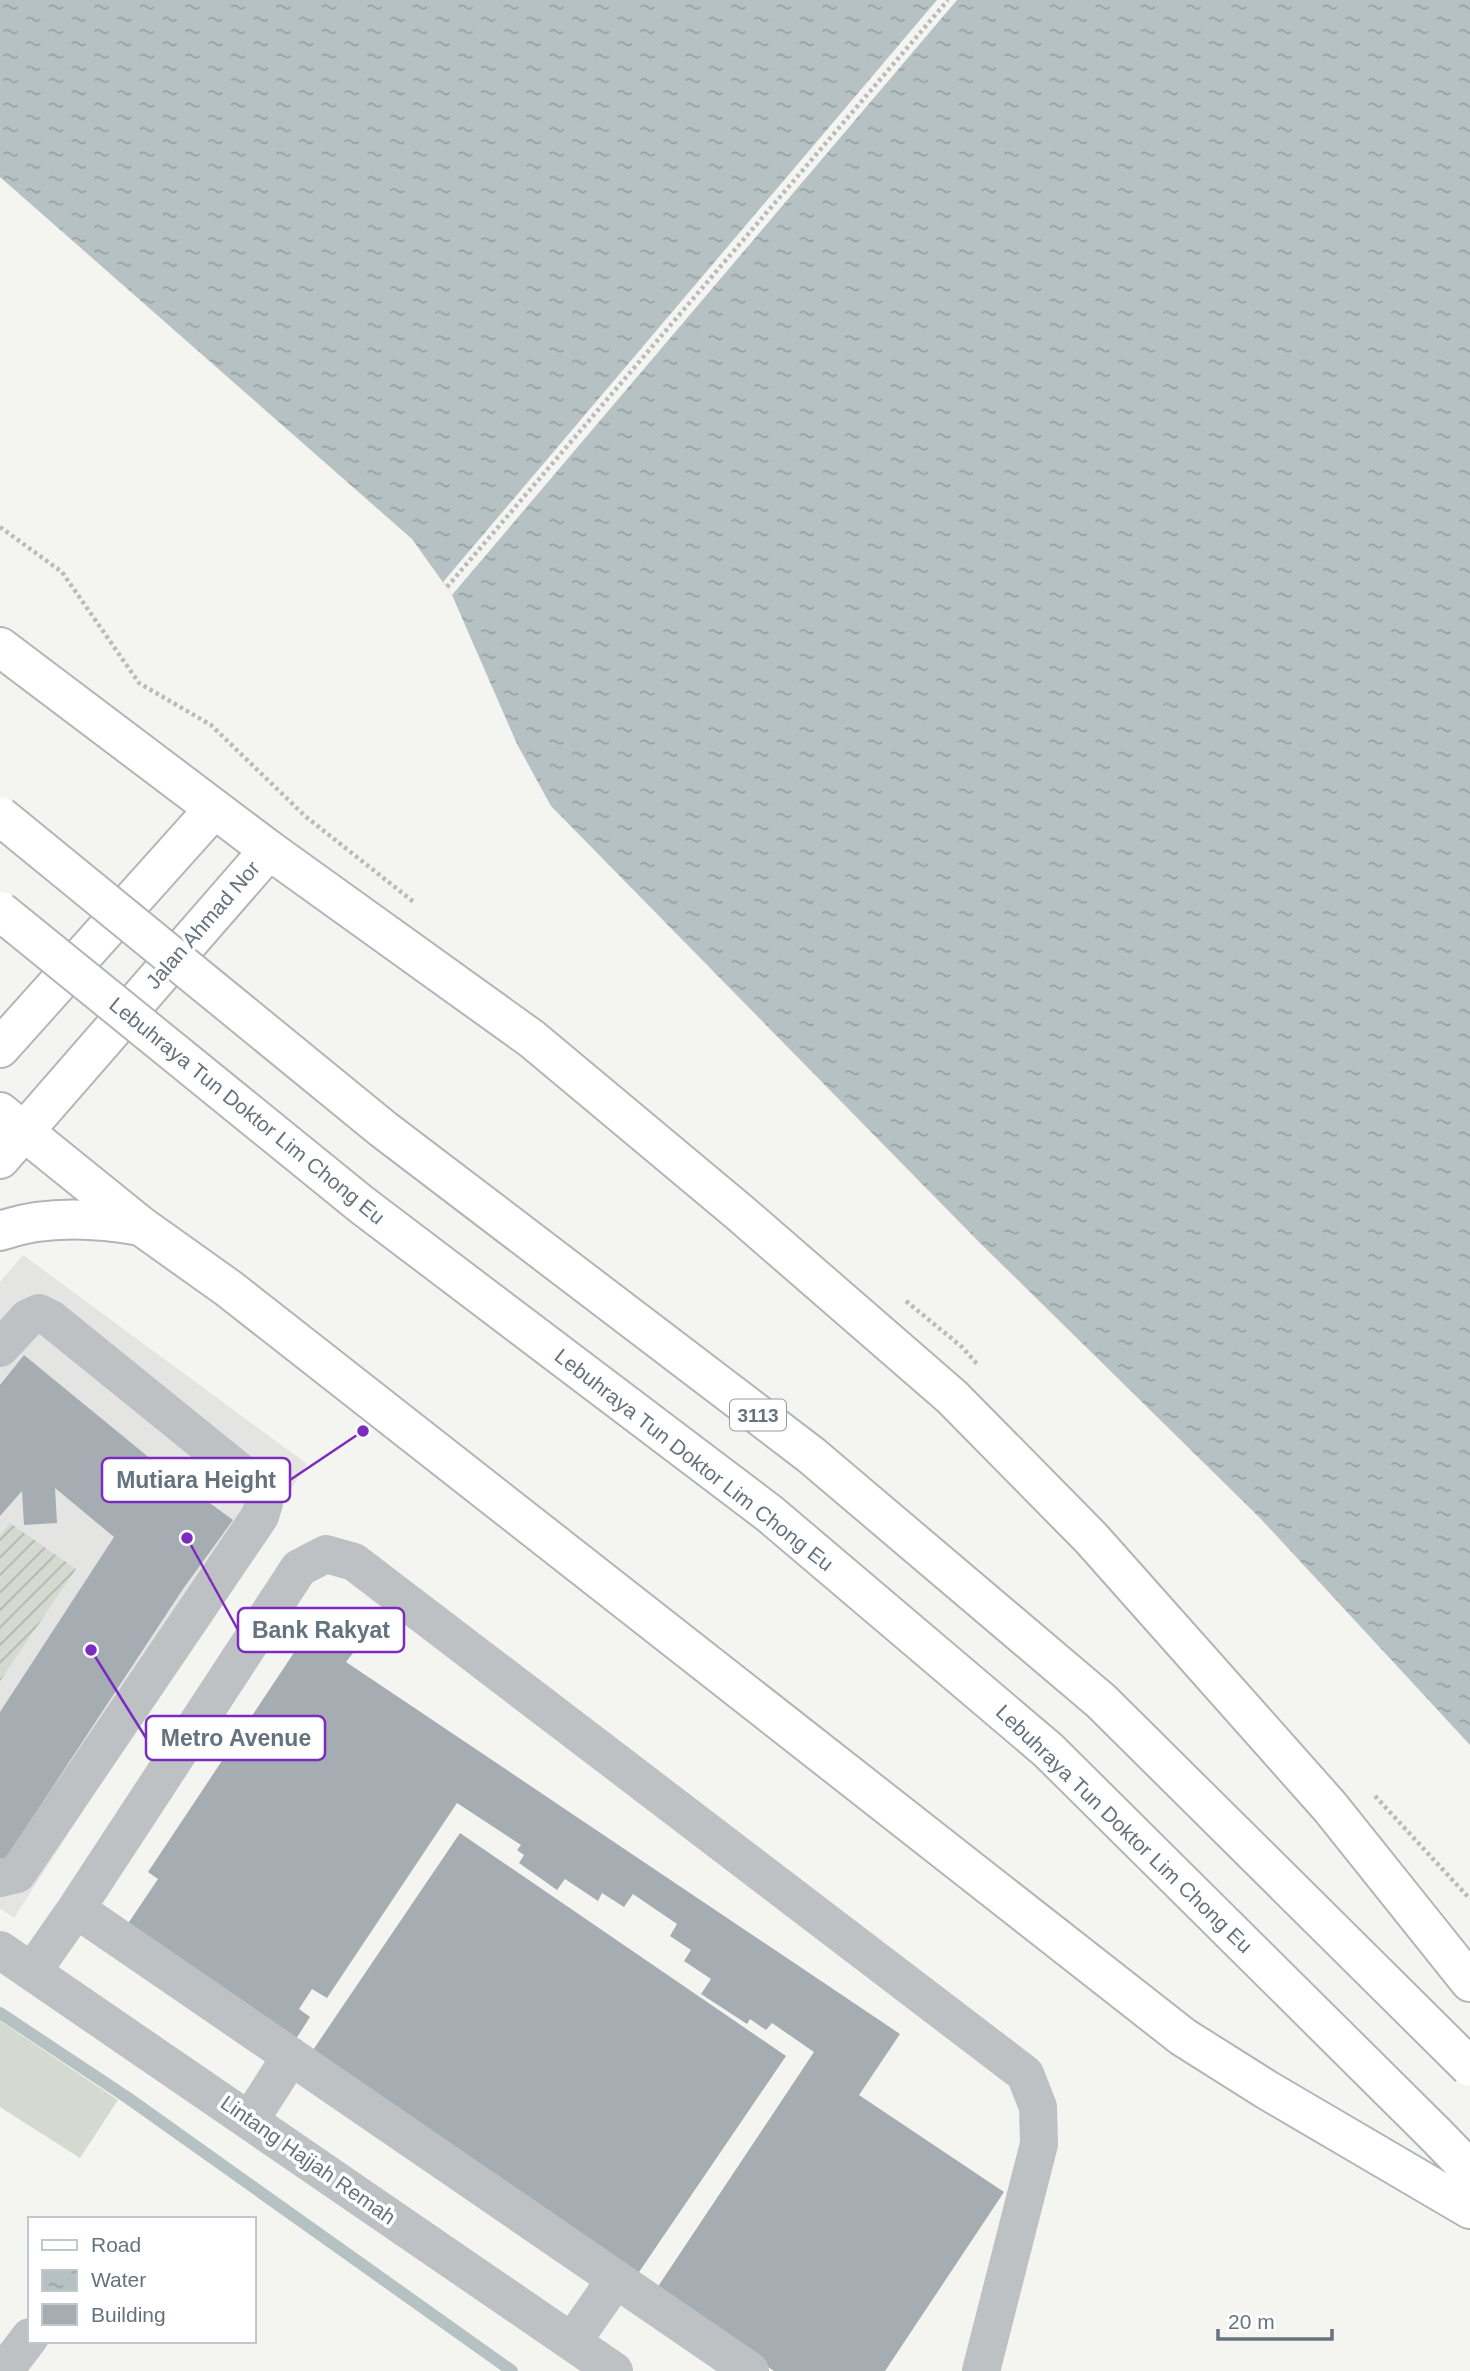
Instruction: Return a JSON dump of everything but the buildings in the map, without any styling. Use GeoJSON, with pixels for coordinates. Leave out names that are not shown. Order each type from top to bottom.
{"type":"FeatureCollection","features":[{"type":"Feature","properties":{"kind":"main road"},"geometry":{"type":"LineString","coordinates":[[0,647],[269,850],[532,1039],[739,1212],[952,1397],[1091,1538],[1330,1807],[1470,1982]]}},
{"type":"Feature","properties":{"kind":"main road"},"geometry":{"type":"LineString","coordinates":[[0,1048],[214,809]]}},
{"type":"Feature","properties":{"kind":"main road","name":"3113"},"geometry":{"type":"LineString","coordinates":[[0,816],[383,1129],[811,1455],[1101,1701],[1470,2067]]}},
{"type":"Feature","properties":{"kind":"main road","name":"Jalan Ahmad Nor"},"geometry":{"type":"LineString","coordinates":[[8,1134],[269,850]]}},
{"type":"Feature","properties":{"kind":"main road","name":"Lebuhraya Tun Doktor Lim Chong Eu"},"geometry":{"type":"LineString","coordinates":[[0,911],[362,1205],[780,1522],[1048,1750],[1470,2170]]}},
{"type":"Feature","properties":{"kind":"main road"},"geometry":{"type":"LineString","coordinates":[[8,1134],[239,1296],[1183,2037],[1267,2091],[1470,2209]]}},
{"type":"Feature","properties":{"kind":"main road"},"geometry":{"type":"LineString","coordinates":[[0,1231],[70,1220],[104,1220],[141,1226]]}},
{"type":"Feature","properties":{"kind":"street"},"geometry":{"type":"LineString","coordinates":[[0,1348],[28,1318],[39,1313],[51,1318],[261,1489],[264,1503],[260,1516],[17,1874],[0,1878]]}},
{"type":"Feature","properties":{"kind":"street"},"geometry":{"type":"LineString","coordinates":[[32,1972],[299,1568],[326,1554],[354,1562],[1025,2074],[1038,2107],[1038,2144],[981,2371]]}},
{"type":"Feature","properties":{"kind":"street"},"geometry":{"type":"LineString","coordinates":[[76,1909],[750,2371]]}},
{"type":"Feature","properties":{"kind":"street","name":"Lintang Hajjah Remah"},"geometry":{"type":"LineString","coordinates":[[0,1950],[614,2371]]}},
{"type":"Feature","properties":{"kind":"street"},"geometry":{"type":"LineString","coordinates":[[250,2120],[291,2056]]}},
{"type":"Feature","properties":{"kind":"street"},"geometry":{"type":"LineString","coordinates":[[572,2342],[616,2278]]}},
{"type":"Feature","properties":{"kind":"path"},"geometry":{"type":"LineString","coordinates":[[447,587],[948,0]]}},
{"type":"Feature","properties":{"kind":"shaded area"},"geometry":{"type":"Polygon","coordinates":[[[23,1255],[307,1464],[14,1918],[0,1908],[0,1282],[23,1255]]]}},
{"type":"Feature","properties":{"kind":"shaded area"},"geometry":{"type":"Polygon","coordinates":[[[10,1523],[76,1569],[0,1681],[0,1535],[10,1523]]]}},
{"type":"Feature","properties":{"kind":"shaded area"},"geometry":{"type":"Polygon","coordinates":[[[0,2021],[118,2100],[80,2158],[0,2107],[0,2021]]]}},
{"type":"Feature","properties":{"kind":"water"},"geometry":{"type":"Polygon","coordinates":[[[0,0],[1470,0],[1470,1745],[1260,1518],[980,1243],[551,806],[517,744],[452,595],[412,539],[0,177],[0,0]]]}},
{"type":"Feature","properties":{"kind":"pier"},"geometry":{"type":"Polygon","coordinates":[[[937,0],[957,0],[452,595],[443,582],[937,0]]]}},
{"type":"Feature","properties":{"kind":"waterway"},"geometry":{"type":"LineString","coordinates":[[0,2013],[128,2098],[512,2371]]}},
{"type":"Feature","properties":{"kind":"place","name":"Mutiara Height"},"geometry":{"type":"Point","coordinates":[363,1431]}},
{"type":"Feature","properties":{"kind":"place","name":"Bank Rakyat"},"geometry":{"type":"Point","coordinates":[187,1538]}},
{"type":"Feature","properties":{"kind":"place","name":"Metro Avenue"},"geometry":{"type":"Point","coordinates":[91,1650]}}]}
